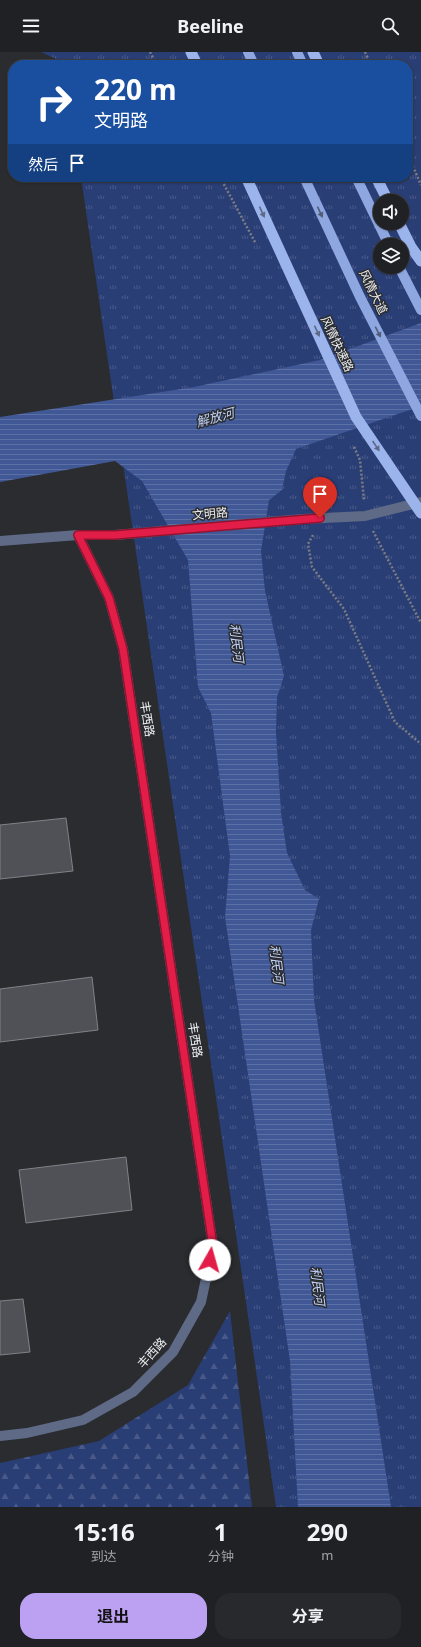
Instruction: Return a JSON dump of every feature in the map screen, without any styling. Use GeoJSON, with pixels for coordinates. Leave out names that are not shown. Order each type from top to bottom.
{"type":"FeatureCollection","features":[{"type":"Feature","properties":{"kind":"highway","name":"风情快速路"},"geometry":{"type":"LineString","coordinates":[[248,182],[356,417],[421,512]]}},
{"type":"Feature","properties":{"kind":"highway"},"geometry":{"type":"LineString","coordinates":[[378,182],[384,194]]}},
{"type":"Feature","properties":{"kind":"highway"},"geometry":{"type":"LineString","coordinates":[[402,230],[411,247],[421,261]]}},
{"type":"Feature","properties":{"kind":"main road","name":"风情大道"},"geometry":{"type":"LineString","coordinates":[[306,182],[360,297],[421,416]]}},
{"type":"Feature","properties":{"kind":"main road"},"geometry":{"type":"LineString","coordinates":[[358,182],[386,238]]}},
{"type":"Feature","properties":{"kind":"main road"},"geometry":{"type":"LineString","coordinates":[[403,274],[421,310]]}},
{"type":"Feature","properties":{"kind":"street","name":"文明路"},"geometry":{"type":"LineString","coordinates":[[0,541],[78,535],[115,535],[303,519],[365,516],[421,502]]}},
{"type":"Feature","properties":{"kind":"street","name":"丰西路"},"geometry":{"type":"LineString","coordinates":[[0,1436],[27,1433],[83,1420],[133,1392],[173,1352],[201,1302],[213,1246],[123,649],[109,598],[78,535]]}},
{"type":"Feature","properties":{"kind":"path"},"geometry":{"type":"LineString","coordinates":[[413,167],[421,185]]}},
{"type":"Feature","properties":{"kind":"path"},"geometry":{"type":"LineString","coordinates":[[223,182],[257,247]]}},
{"type":"Feature","properties":{"kind":"path"},"geometry":{"type":"LineString","coordinates":[[320,518],[308,544],[312,567],[344,609],[372,674],[395,722],[421,744]]}},
{"type":"Feature","properties":{"kind":"green space"},"geometry":{"type":"Polygon","coordinates":[[[41,52],[421,52],[421,1507],[276,1507],[82,182],[413,182],[413,60],[58,60],[41,52]]]}},
{"type":"Feature","properties":{"kind":"green space"},"geometry":{"type":"Polygon","coordinates":[[[230,1311],[252,1507],[0,1507],[0,1463],[99,1441],[188,1385],[230,1311]]]}},
{"type":"Feature","properties":{"kind":"water"},"geometry":{"type":"Polygon","coordinates":[[[421,323],[421,406],[296,449],[286,471],[282,490],[269,500],[261,551],[265,591],[284,676],[277,697],[276,732],[281,813],[287,853],[305,890],[319,899],[311,930],[314,1000],[391,1507],[298,1507],[290,1361],[225,917],[230,856],[211,713],[198,687],[188,560],[142,481],[115,461],[0,482],[0,417],[194,387],[320,360],[421,323]]]}},
{"type":"Feature","properties":{"kind":"building"},"geometry":{"type":"Polygon","coordinates":[[[66,818],[73,871],[0,879],[0,825],[66,818]]]}},
{"type":"Feature","properties":{"kind":"building"},"geometry":{"type":"Polygon","coordinates":[[[92,977],[98,1030],[0,1042],[0,989],[92,977]]]}},
{"type":"Feature","properties":{"kind":"building"},"geometry":{"type":"Polygon","coordinates":[[[126,1157],[132,1210],[26,1223],[19,1170],[126,1157]]]}},
{"type":"Feature","properties":{"kind":"building"},"geometry":{"type":"Polygon","coordinates":[[[23,1299],[30,1352],[0,1355],[0,1301],[23,1299]]]}},
{"type":"Feature","properties":{"kind":"route"},"geometry":{"type":"LineString","coordinates":[[210,1260],[213,1246],[123,649],[109,598],[78,535],[115,535],[320,518]]}},
{"type":"Feature","properties":{"kind":"water label","name":"解放河"},"geometry":{"type":"Point","coordinates":[215,417]}},
{"type":"Feature","properties":{"kind":"water label","name":"利民河"},"geometry":{"type":"Point","coordinates":[237,643]}},
{"type":"Feature","properties":{"kind":"water label","name":"利民河"},"geometry":{"type":"Point","coordinates":[277,964]}},
{"type":"Feature","properties":{"kind":"water label","name":"利民河"},"geometry":{"type":"Point","coordinates":[318,1286]}}]}
